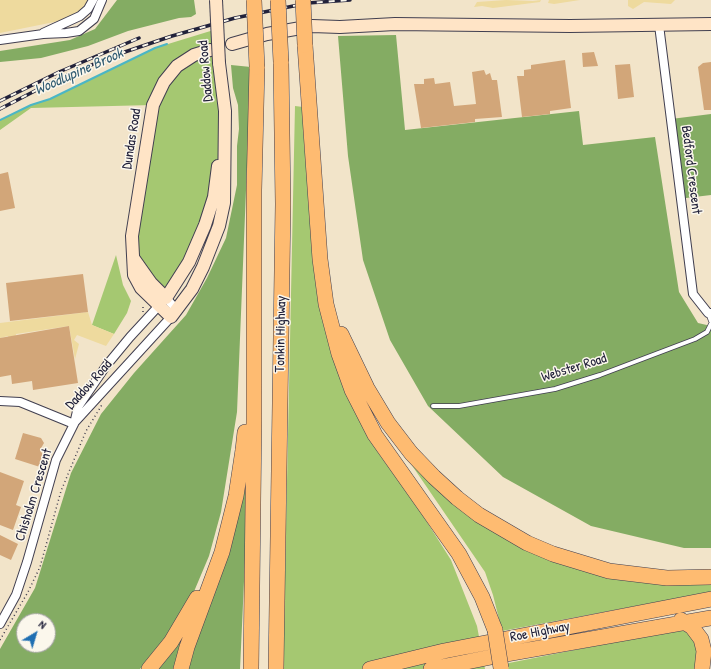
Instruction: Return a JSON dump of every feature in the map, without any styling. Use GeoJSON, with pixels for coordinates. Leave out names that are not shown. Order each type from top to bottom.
{"type":"FeatureCollection","features":[{"type":"Feature","properties":{"kind":"highway","name":"Tonkin Highway"},"geometry":{"type":"LineString","coordinates":[[251,669],[254,420],[253,293],[257,66],[254,0]]}},
{"type":"Feature","properties":{"kind":"highway","name":"Tonkin Highway"},"geometry":{"type":"LineString","coordinates":[[276,669],[283,204],[281,62],[278,0]]}},
{"type":"Feature","properties":{"kind":"highway"},"geometry":{"type":"LineString","coordinates":[[303,0],[320,259],[326,304],[339,354],[352,390],[366,419],[395,467],[458,554],[490,631],[498,669]]}},
{"type":"Feature","properties":{"kind":"highway"},"geometry":{"type":"LineString","coordinates":[[181,669],[187,647],[222,552],[232,514],[244,450],[253,293]]}},
{"type":"Feature","properties":{"kind":"highway"},"geometry":{"type":"LineString","coordinates":[[326,304],[367,388],[388,423],[411,453],[434,478],[456,498],[479,515],[527,543],[553,554],[589,566],[637,576],[667,578],[711,577]]}},
{"type":"Feature","properties":{"kind":"highway"},"geometry":{"type":"LineString","coordinates":[[149,669],[171,642],[201,590],[218,554],[232,514]]}},
{"type":"Feature","properties":{"kind":"highway","name":"Roe Highway"},"geometry":{"type":"LineString","coordinates":[[370,669],[444,650],[711,599]]}},
{"type":"Feature","properties":{"kind":"highway"},"geometry":{"type":"LineString","coordinates":[[611,618],[666,616],[687,623],[697,632],[703,644],[704,657],[702,669]]}},
{"type":"Feature","properties":{"kind":"highway","name":"Roe Highway"},"geometry":{"type":"LineString","coordinates":[[431,669],[506,654],[711,618]]}},
{"type":"Feature","properties":{"kind":"main road","name":"Daddow Road"},"geometry":{"type":"LineString","coordinates":[[174,313],[192,288],[219,226],[224,203],[226,140],[225,111],[219,63],[216,0]]}},
{"type":"Feature","properties":{"kind":"main road"},"geometry":{"type":"LineString","coordinates":[[232,44],[267,34],[312,26],[340,27],[395,24],[711,24]]}},
{"type":"Feature","properties":{"kind":"main road","name":"Dundas Road"},"geometry":{"type":"LineString","coordinates":[[174,313],[163,302],[134,259],[132,236],[153,105],[164,82],[177,66],[194,55],[210,50]]}},
{"type":"Feature","properties":{"kind":"main road","name":"Daddow Road"},"geometry":{"type":"LineString","coordinates":[[163,302],[188,262],[205,225],[214,197],[218,167],[226,140]]}},
{"type":"Feature","properties":{"kind":"street"},"geometry":{"type":"LineString","coordinates":[[43,34],[80,16],[88,9],[94,0]]}},
{"type":"Feature","properties":{"kind":"street"},"geometry":{"type":"LineString","coordinates":[[0,40],[43,34],[66,33],[85,28],[98,13],[102,0]]}},
{"type":"Feature","properties":{"kind":"street","name":"Bedford Crescent"},"geometry":{"type":"LineString","coordinates":[[659,25],[693,294],[710,318]]}},
{"type":"Feature","properties":{"kind":"street","name":"Daddow Road"},"geometry":{"type":"LineString","coordinates":[[74,424],[78,407],[106,366],[163,302]]}},
{"type":"Feature","properties":{"kind":"street","name":"Daddow Road"},"geometry":{"type":"LineString","coordinates":[[74,424],[174,313]]}},
{"type":"Feature","properties":{"kind":"street"},"geometry":{"type":"LineString","coordinates":[[0,401],[20,402],[74,424]]}},
{"type":"Feature","properties":{"kind":"street","name":"Chisholm Crescent"},"geometry":{"type":"LineString","coordinates":[[0,624],[16,595],[56,460],[74,424]]}},
{"type":"Feature","properties":{"kind":"lane","name":"Webster Road"},"geometry":{"type":"LineString","coordinates":[[433,406],[459,406],[555,389],[695,339],[707,332],[710,318]]}},
{"type":"Feature","properties":{"kind":"path"},"geometry":{"type":"LineString","coordinates":[[141,298],[143,313]]}},
{"type":"Feature","properties":{"kind":"path"},"geometry":{"type":"LineString","coordinates":[[0,640],[28,592],[40,567],[61,490],[86,430],[103,402]]}},
{"type":"Feature","properties":{"kind":"green space"},"geometry":{"type":"Polygon","coordinates":[[[117,0],[194,0],[196,14],[191,17],[179,18],[128,31],[88,46],[41,58],[0,62],[0,51],[70,40],[95,29],[117,0]]]}},
{"type":"Feature","properties":{"kind":"green space"},"geometry":{"type":"Polygon","coordinates":[[[217,29],[226,140],[214,197],[166,298],[134,259],[153,105],[31,108],[0,130],[0,120],[31,105],[50,99],[155,48],[217,29]]]}},
{"type":"Feature","properties":{"kind":"green space"},"geometry":{"type":"Polygon","coordinates":[[[396,35],[405,130],[579,111],[583,145],[655,137],[679,292],[698,323],[711,326],[711,548],[684,548],[591,526],[503,477],[428,406],[390,340],[363,260],[348,156],[338,36],[396,35]]]}},
{"type":"Feature","properties":{"kind":"green space"},"geometry":{"type":"Polygon","coordinates":[[[231,65],[251,67],[237,412],[221,512],[209,556],[190,601],[164,640],[140,669],[0,669],[0,649],[16,621],[16,653],[56,653],[56,613],[21,613],[35,588],[71,473],[101,414],[134,373],[186,315],[207,278],[226,238],[237,185],[237,146],[239,129],[238,105],[233,88],[231,65]]]}},
{"type":"Feature","properties":{"kind":"green space"},"geometry":{"type":"Polygon","coordinates":[[[295,106],[303,107],[304,141],[316,266],[361,422],[379,454],[413,500],[451,560],[477,626],[485,669],[283,669],[295,106]]]}},
{"type":"Feature","properties":{"kind":"green space"},"geometry":{"type":"Polygon","coordinates":[[[711,114],[711,195],[678,199],[671,119],[711,114]]]}},
{"type":"Feature","properties":{"kind":"green space"},"geometry":{"type":"Polygon","coordinates":[[[116,255],[123,285],[131,301],[127,313],[114,334],[92,325],[116,255]]]}},
{"type":"Feature","properties":{"kind":"green space"},"geometry":{"type":"Polygon","coordinates":[[[400,448],[443,487],[571,562],[711,580],[711,592],[502,631],[493,595],[485,572],[400,448]]]}},
{"type":"Feature","properties":{"kind":"green space"},"geometry":{"type":"Polygon","coordinates":[[[250,450],[240,669],[187,669],[250,450]]]}},
{"type":"Feature","properties":{"kind":"green space"},"geometry":{"type":"Polygon","coordinates":[[[186,630],[177,669],[157,669],[186,630]]]}},
{"type":"Feature","properties":{"kind":"green space"},"geometry":{"type":"Polygon","coordinates":[[[675,630],[682,630],[696,638],[699,669],[501,669],[509,663],[675,630]]]}},
{"type":"Feature","properties":{"kind":"sand"},"geometry":{"type":"Polygon","coordinates":[[[0,0],[89,0],[82,9],[64,20],[0,33],[0,0]]]}},
{"type":"Feature","properties":{"kind":"sand"},"geometry":{"type":"Polygon","coordinates":[[[541,0],[540,2],[493,8],[482,6],[474,7],[477,2],[541,0]]]}},
{"type":"Feature","properties":{"kind":"sand"},"geometry":{"type":"Polygon","coordinates":[[[549,0],[580,0],[554,4],[548,3],[549,0]]]}},
{"type":"Feature","properties":{"kind":"sand"},"geometry":{"type":"Polygon","coordinates":[[[628,0],[675,0],[671,4],[644,2],[633,9],[628,6],[628,0]]]}},
{"type":"Feature","properties":{"kind":"sand"},"geometry":{"type":"Polygon","coordinates":[[[88,312],[92,325],[114,334],[106,346],[77,335],[74,340],[79,344],[75,359],[69,326],[16,334],[15,341],[9,342],[8,336],[0,338],[0,323],[88,312]]]}},
{"type":"Feature","properties":{"kind":"building"},"geometry":{"type":"Polygon","coordinates":[[[594,52],[598,66],[583,67],[582,53],[594,52]]]}},
{"type":"Feature","properties":{"kind":"building"},"geometry":{"type":"Polygon","coordinates":[[[565,60],[571,108],[550,111],[550,114],[522,117],[517,76],[524,76],[524,70],[531,69],[531,65],[565,60]]]}},
{"type":"Feature","properties":{"kind":"building"},"geometry":{"type":"Polygon","coordinates":[[[711,62],[711,110],[704,110],[698,67],[703,63],[711,62]]]}},
{"type":"Feature","properties":{"kind":"building"},"geometry":{"type":"Polygon","coordinates":[[[630,64],[634,97],[618,99],[615,65],[630,64]]]}},
{"type":"Feature","properties":{"kind":"building"},"geometry":{"type":"Polygon","coordinates":[[[484,70],[486,75],[490,73],[492,80],[497,80],[502,117],[475,119],[475,122],[421,128],[414,84],[424,84],[424,79],[434,78],[435,84],[450,82],[454,106],[476,104],[472,72],[484,70]]]}},
{"type":"Feature","properties":{"kind":"building"},"geometry":{"type":"Polygon","coordinates":[[[8,172],[15,208],[0,211],[0,174],[8,172]]]}},
{"type":"Feature","properties":{"kind":"building"},"geometry":{"type":"Polygon","coordinates":[[[83,274],[88,312],[10,321],[6,283],[83,274]]]}},
{"type":"Feature","properties":{"kind":"building"},"geometry":{"type":"Polygon","coordinates":[[[69,326],[78,383],[33,390],[32,381],[12,384],[11,375],[0,377],[0,338],[69,326]]]}},
{"type":"Feature","properties":{"kind":"building"},"geometry":{"type":"Polygon","coordinates":[[[23,433],[41,438],[44,443],[40,450],[43,455],[40,467],[15,459],[23,433]]]}},
{"type":"Feature","properties":{"kind":"building"},"geometry":{"type":"Polygon","coordinates":[[[0,472],[24,481],[16,505],[21,507],[13,530],[0,525],[0,472]]]}},
{"type":"Feature","properties":{"kind":"building"},"geometry":{"type":"Polygon","coordinates":[[[0,535],[18,544],[11,560],[0,555],[0,535]]]}},
{"type":"Feature","properties":{"kind":"waterway","name":"Woodlupine Brook"},"geometry":{"type":"LineString","coordinates":[[0,120],[31,105],[50,99],[155,48],[167,44]]}},
{"type":"Feature","properties":{"kind":"railway"},"geometry":{"type":"LineString","coordinates":[[0,109],[60,78],[113,56],[172,36],[235,18],[308,3],[350,0]]}},
{"type":"Feature","properties":{"kind":"railway"},"geometry":{"type":"LineString","coordinates":[[0,101],[59,72],[139,38]]}}]}
